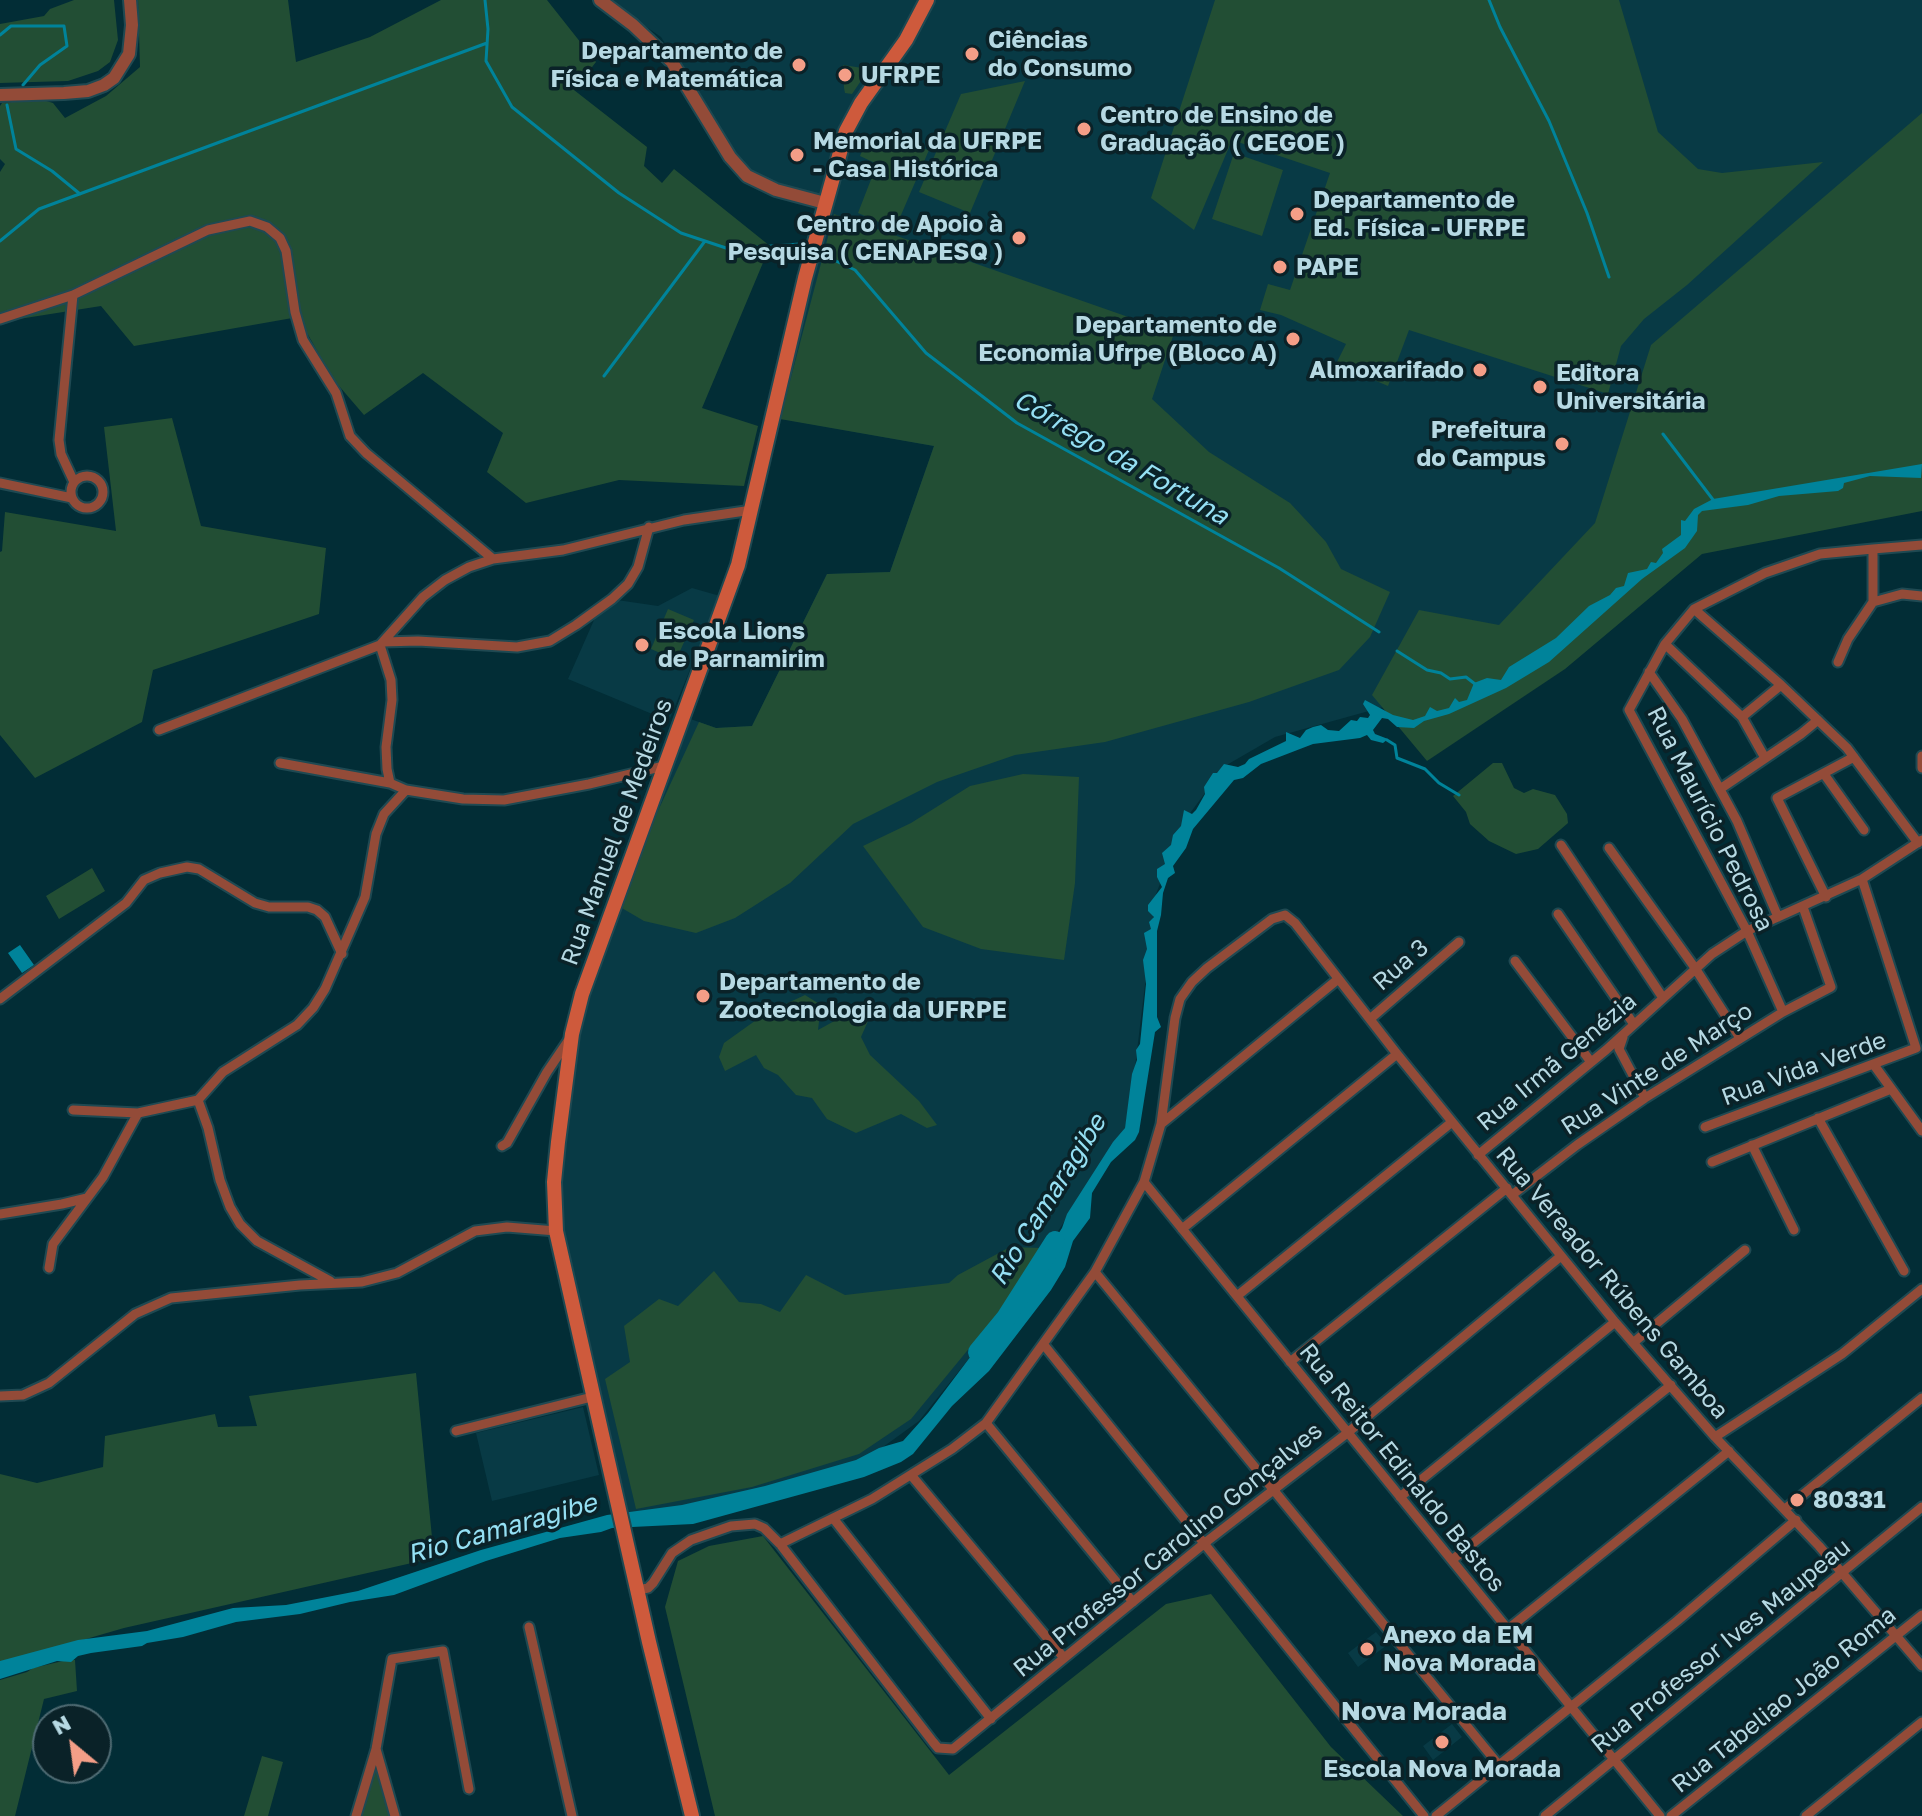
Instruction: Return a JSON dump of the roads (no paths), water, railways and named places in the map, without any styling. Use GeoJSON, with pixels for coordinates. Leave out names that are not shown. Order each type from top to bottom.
{"type":"FeatureCollection","features":[{"type":"Feature","properties":{"kind":"main road","name":"Rua Manuel de Medeiros"},"geometry":{"type":"LineString","coordinates":[[692,1816],[610,1475],[556,1231],[556,1157],[572,1034],[590,969],[738,565],[774,404],[842,145],[853,118],[906,40],[927,0]]}},
{"type":"Feature","properties":{"kind":"street"},"geometry":{"type":"LineString","coordinates":[[0,95],[88,91],[114,78],[129,54],[132,25],[130,0]]}},
{"type":"Feature","properties":{"kind":"street"},"geometry":{"type":"LineString","coordinates":[[600,0],[633,25],[672,62],[730,157],[747,176],[776,190],[825,203]]}},
{"type":"Feature","properties":{"kind":"street"},"geometry":{"type":"LineString","coordinates":[[0,319],[73,295],[208,230],[250,221],[267,227],[280,238],[286,251],[295,312],[303,340],[336,393],[350,436],[366,453],[493,559]]}},
{"type":"Feature","properties":{"kind":"street"},"geometry":{"type":"LineString","coordinates":[[72,498],[74,482],[61,454],[59,440],[73,295]]}},
{"type":"Feature","properties":{"kind":"street"},"geometry":{"type":"LineString","coordinates":[[0,483],[72,498],[79,506],[90,508],[99,503],[104,493],[101,483],[93,476],[83,476],[74,482]]}},
{"type":"Feature","properties":{"kind":"street"},"geometry":{"type":"LineString","coordinates":[[381,644],[423,597],[469,567],[493,559],[563,550],[649,527],[752,510]]}},
{"type":"Feature","properties":{"kind":"street"},"geometry":{"type":"LineString","coordinates":[[159,730],[381,644],[429,641],[517,647],[550,641],[588,617],[628,584],[638,567],[649,527]]}},
{"type":"Feature","properties":{"kind":"street"},"geometry":{"type":"LineString","coordinates":[[1920,842],[1854,757],[1781,685],[1694,609],[1765,573],[1820,554],[1922,545]]}},
{"type":"Feature","properties":{"kind":"street"},"geometry":{"type":"LineString","coordinates":[[1838,662],[1848,639],[1873,602],[1873,549]]}},
{"type":"Feature","properties":{"kind":"street"},"geometry":{"type":"LineString","coordinates":[[1873,602],[1902,594],[1922,596]]}},
{"type":"Feature","properties":{"kind":"street","name":"Rua Maurício Pedrosa"},"geometry":{"type":"LineString","coordinates":[[1694,609],[1665,644],[1629,710],[1747,931],[1783,1012]]}},
{"type":"Feature","properties":{"kind":"street"},"geometry":{"type":"LineString","coordinates":[[381,644],[391,680],[392,700],[386,747],[390,783]]}},
{"type":"Feature","properties":{"kind":"street"},"geometry":{"type":"LineString","coordinates":[[1665,644],[1742,717],[1765,758]]}},
{"type":"Feature","properties":{"kind":"street"},"geometry":{"type":"LineString","coordinates":[[1649,672],[1682,719],[1737,821],[1778,917]]}},
{"type":"Feature","properties":{"kind":"street"},"geometry":{"type":"LineString","coordinates":[[1742,717],[1781,685]]}},
{"type":"Feature","properties":{"kind":"street"},"geometry":{"type":"LineString","coordinates":[[1720,789],[1818,720]]}},
{"type":"Feature","properties":{"kind":"street"},"geometry":{"type":"LineString","coordinates":[[1922,756],[1922,768]]}},
{"type":"Feature","properties":{"kind":"street"},"geometry":{"type":"LineString","coordinates":[[1826,897],[1777,798],[1854,757]]}},
{"type":"Feature","properties":{"kind":"street"},"geometry":{"type":"LineString","coordinates":[[280,763],[390,783],[406,790],[463,799],[504,800],[664,766]]}},
{"type":"Feature","properties":{"kind":"street"},"geometry":{"type":"LineString","coordinates":[[1824,774],[1864,830]]}},
{"type":"Feature","properties":{"kind":"street"},"geometry":{"type":"LineString","coordinates":[[73,1110],[138,1113],[198,1100],[223,1072],[287,1032],[313,1008],[342,954],[365,897],[376,834],[384,814],[406,790]]}},
{"type":"Feature","properties":{"kind":"street","name":"Rua Irmã Genézia"},"geometry":{"type":"LineString","coordinates":[[1478,1155],[1591,1062],[1695,968],[1747,931],[1862,879],[1920,842]]}},
{"type":"Feature","properties":{"kind":"street"},"geometry":{"type":"LineString","coordinates":[[1561,845],[1663,998]]}},
{"type":"Feature","properties":{"kind":"street"},"geometry":{"type":"LineString","coordinates":[[1609,848],[1695,968],[1740,1038]]}},
{"type":"Feature","properties":{"kind":"street"},"geometry":{"type":"LineString","coordinates":[[0,999],[126,903],[144,880],[187,867],[199,869],[255,903],[269,907],[308,907],[317,910],[325,917],[342,954]]}},
{"type":"Feature","properties":{"kind":"street","name":"Rua Vida Verde"},"geometry":{"type":"LineString","coordinates":[[1705,1127],[1916,1048],[1862,879]]}},
{"type":"Feature","properties":{"kind":"street","name":"Rua Vinte de Março"},"geometry":{"type":"LineString","coordinates":[[1290,1362],[1510,1192],[1577,1145],[1740,1038],[1831,987],[1803,907]]}},
{"type":"Feature","properties":{"kind":"street"},"geometry":{"type":"LineString","coordinates":[[1558,914],[1633,1023],[1620,1041],[1619,1049],[1645,1098]]}},
{"type":"Feature","properties":{"kind":"street","name":"Rua Vereador Rúbens Gamboa"},"geometry":{"type":"LineString","coordinates":[[1161,1124],[1180,999],[1207,968],[1272,919],[1285,915],[1295,923],[1337,980],[1615,1322],[1715,1437],[1796,1520],[1922,1666]]}},
{"type":"Feature","properties":{"kind":"street","name":"Rua 3"},"geometry":{"type":"LineString","coordinates":[[1370,1019],[1459,942]]}},
{"type":"Feature","properties":{"kind":"street"},"geometry":{"type":"LineString","coordinates":[[1515,961],[1591,1062]]}},
{"type":"Feature","properties":{"kind":"street"},"geometry":{"type":"LineString","coordinates":[[638,1590],[648,1588],[672,1553],[691,1540],[731,1526],[755,1524],[780,1544],[872,1499],[986,1423],[1095,1272],[1144,1182],[1161,1124],[1337,980]]}},
{"type":"Feature","properties":{"kind":"street"},"geometry":{"type":"LineString","coordinates":[[502,1146],[507,1143],[572,1034]]}},
{"type":"Feature","properties":{"kind":"street"},"geometry":{"type":"LineString","coordinates":[[1182,1229],[1397,1054]]}},
{"type":"Feature","properties":{"kind":"street"},"geometry":{"type":"LineString","coordinates":[[1874,1065],[1922,1131]]}},
{"type":"Feature","properties":{"kind":"street"},"geometry":{"type":"LineString","coordinates":[[1712,1162],[1891,1089]]}},
{"type":"Feature","properties":{"kind":"street"},"geometry":{"type":"LineString","coordinates":[[198,1100],[220,1180],[240,1224],[257,1241],[333,1282]]}},
{"type":"Feature","properties":{"kind":"street"},"geometry":{"type":"LineString","coordinates":[[49,1268],[53,1244],[103,1177],[138,1113]]}},
{"type":"Feature","properties":{"kind":"street"},"geometry":{"type":"LineString","coordinates":[[1818,1118],[1904,1271]]}},
{"type":"Feature","properties":{"kind":"street"},"geometry":{"type":"LineString","coordinates":[[1237,1296],[1452,1122]]}},
{"type":"Feature","properties":{"kind":"street"},"geometry":{"type":"LineString","coordinates":[[1752,1145],[1794,1230]]}},
{"type":"Feature","properties":{"kind":"street","name":"Rua Reitor Edinaldo Bastos"},"geometry":{"type":"LineString","coordinates":[[1144,1182],[1346,1434],[1660,1816]]}},
{"type":"Feature","properties":{"kind":"street"},"geometry":{"type":"LineString","coordinates":[[0,1214],[88,1197]]}},
{"type":"Feature","properties":{"kind":"street"},"geometry":{"type":"LineString","coordinates":[[0,1396],[23,1395],[49,1383],[135,1314],[171,1298],[333,1282],[362,1282],[397,1273],[475,1231],[507,1227],[556,1231]]}},
{"type":"Feature","properties":{"kind":"street"},"geometry":{"type":"LineString","coordinates":[[1633,1343],[1745,1250]]}},
{"type":"Feature","properties":{"kind":"street","name":"Rua Professor Carolino Gonçalves"},"geometry":{"type":"LineString","coordinates":[[780,1544],[933,1742],[946,1750],[960,1744],[1206,1542],[1346,1434],[1561,1256]]}},
{"type":"Feature","properties":{"kind":"street"},"geometry":{"type":"LineString","coordinates":[[1095,1272],[1498,1764]]}},
{"type":"Feature","properties":{"kind":"street"},"geometry":{"type":"LineString","coordinates":[[1715,1437],[1842,1354],[1922,1289]]}},
{"type":"Feature","properties":{"kind":"street"},"geometry":{"type":"LineString","coordinates":[[1400,1497],[1615,1322]]}},
{"type":"Feature","properties":{"kind":"street"},"geometry":{"type":"LineString","coordinates":[[1044,1345],[1424,1816]]}},
{"type":"Feature","properties":{"kind":"street"},"geometry":{"type":"LineString","coordinates":[[1452,1560],[1671,1385]]}},
{"type":"Feature","properties":{"kind":"street"},"geometry":{"type":"LineString","coordinates":[[456,1431],[592,1397]]}},
{"type":"Feature","properties":{"kind":"street"},"geometry":{"type":"LineString","coordinates":[[1785,1509],[1922,1398]]}},
{"type":"Feature","properties":{"kind":"street"},"geometry":{"type":"LineString","coordinates":[[986,1423],[1133,1602]]}},
{"type":"Feature","properties":{"kind":"street"},"geometry":{"type":"LineString","coordinates":[[1508,1629],[1729,1451]]}},
{"type":"Feature","properties":{"kind":"street"},"geometry":{"type":"LineString","coordinates":[[911,1475],[1064,1658]]}},
{"type":"Feature","properties":{"kind":"street","name":"Rua Professor Ives Maupeau"},"geometry":{"type":"LineString","coordinates":[[1545,1816],[1922,1507]]}},
{"type":"Feature","properties":{"kind":"street"},"geometry":{"type":"LineString","coordinates":[[833,1518],[991,1719]]}},
{"type":"Feature","properties":{"kind":"street"},"geometry":{"type":"LineString","coordinates":[[1436,1816],[1677,1621],[1796,1520]]}},
{"type":"Feature","properties":{"kind":"street","name":"Rua Tabeliao João Roma"},"geometry":{"type":"LineString","coordinates":[[1671,1816],[1922,1615]]}},
{"type":"Feature","properties":{"kind":"street"},"geometry":{"type":"LineString","coordinates":[[529,1627],[572,1816]]}},
{"type":"Feature","properties":{"kind":"street"},"geometry":{"type":"LineString","coordinates":[[356,1816],[376,1749],[392,1659],[443,1651],[469,1789]]}},
{"type":"Feature","properties":{"kind":"street"},"geometry":{"type":"LineString","coordinates":[[1806,1816],[1922,1722]]}},
{"type":"Feature","properties":{"kind":"street"},"geometry":{"type":"LineString","coordinates":[[376,1749],[395,1816]]}},
{"type":"Feature","properties":{"kind":"water","name":"Rio Camaragibe"},"geometry":{"type":"Polygon","coordinates":[[[1922,464],[1921,478],[1870,476],[1844,483],[1838,491],[1779,496],[1748,505],[1702,511],[1698,515],[1697,531],[1685,548],[1642,579],[1549,662],[1506,688],[1449,714],[1424,721],[1414,728],[1397,727],[1382,718],[1373,730],[1375,734],[1388,739],[1383,743],[1371,740],[1367,735],[1313,744],[1261,764],[1243,778],[1234,780],[1193,829],[1186,848],[1173,866],[1175,873],[1168,878],[1163,893],[1157,931],[1157,1017],[1161,1027],[1155,1032],[1139,1132],[1135,1140],[1111,1162],[1092,1193],[1090,1218],[1073,1241],[1065,1267],[1051,1290],[989,1371],[952,1406],[913,1454],[901,1462],[864,1477],[693,1524],[612,1528],[560,1538],[394,1595],[300,1614],[236,1622],[142,1646],[78,1656],[71,1662],[57,1661],[0,1679],[0,1661],[78,1640],[147,1631],[233,1608],[286,1605],[358,1591],[481,1550],[607,1515],[682,1505],[765,1486],[856,1460],[879,1448],[903,1441],[983,1340],[1024,1306],[1040,1280],[1045,1264],[1041,1261],[1062,1228],[1067,1214],[1125,1128],[1136,1050],[1140,1044],[1146,984],[1144,933],[1151,929],[1149,922],[1154,917],[1148,911],[1148,905],[1162,887],[1157,869],[1165,864],[1162,853],[1171,845],[1173,835],[1181,826],[1184,810],[1192,814],[1196,810],[1213,773],[1217,773],[1224,764],[1238,767],[1245,764],[1249,759],[1286,741],[1286,732],[1300,738],[1313,727],[1321,725],[1328,730],[1339,731],[1351,720],[1368,718],[1370,715],[1363,704],[1365,700],[1393,715],[1413,720],[1425,716],[1430,707],[1437,711],[1449,708],[1455,698],[1459,702],[1467,700],[1474,683],[1487,678],[1501,680],[1509,667],[1556,638],[1589,606],[1624,586],[1628,573],[1647,569],[1651,562],[1656,563],[1663,553],[1662,549],[1681,535],[1681,520],[1685,521],[1694,509],[1713,499],[1922,464]]]}},
{"type":"Feature","properties":{"kind":"water"},"geometry":{"type":"Polygon","coordinates":[[[20,945],[34,965],[22,973],[8,953],[20,945]]]}},
{"type":"Feature","properties":{"kind":"waterway","name":"Córrego da Fortuna"},"geometry":{"type":"LineString","coordinates":[[485,0],[488,29],[486,61],[512,107],[619,193],[681,233],[729,249],[800,244],[807,248]]}},
{"type":"Feature","properties":{"kind":"waterway"},"geometry":{"type":"LineString","coordinates":[[1489,0],[1549,121],[1587,213],[1609,277]]}},
{"type":"Feature","properties":{"kind":"waterway"},"geometry":{"type":"LineString","coordinates":[[0,35],[11,26],[64,26],[67,46],[40,65],[23,85]]}},
{"type":"Feature","properties":{"kind":"waterway"},"geometry":{"type":"LineString","coordinates":[[0,241],[39,209],[487,43]]}},
{"type":"Feature","properties":{"kind":"waterway"},"geometry":{"type":"LineString","coordinates":[[7,105],[16,149],[52,171],[80,194]]}},
{"type":"Feature","properties":{"kind":"waterway"},"geometry":{"type":"LineString","coordinates":[[604,376],[705,241]]}},
{"type":"Feature","properties":{"kind":"waterway","name":"Córrego da Fortuna"},"geometry":{"type":"LineString","coordinates":[[817,252],[855,270],[926,353],[1017,423],[1279,568],[1379,632]]}},
{"type":"Feature","properties":{"kind":"waterway"},"geometry":{"type":"LineString","coordinates":[[1663,434],[1714,501]]}},
{"type":"Feature","properties":{"kind":"waterway","name":"Córrego da Fortuna"},"geometry":{"type":"LineString","coordinates":[[1397,651],[1427,670],[1450,679],[1466,677],[1475,684]]}},
{"type":"Feature","properties":{"kind":"waterway"},"geometry":{"type":"LineString","coordinates":[[1387,740],[1395,745],[1397,758],[1425,769],[1439,783],[1459,795]]}},
{"type":"Feature","properties":{"kind":"waterway","name":"Rio Camaragibe"},"geometry":{"type":"LineString","coordinates":[[978,1352],[1006,1318],[1055,1241]]}},
{"type":"Feature","properties":{"kind":"place","name":"Ciências do Consumo"},"geometry":{"type":"Point","coordinates":[972,54]}},
{"type":"Feature","properties":{"kind":"place","name":"Departamento de Física e Matemática"},"geometry":{"type":"Point","coordinates":[799,65]}},
{"type":"Feature","properties":{"kind":"place","name":"UFRPE"},"geometry":{"type":"Point","coordinates":[845,75]}},
{"type":"Feature","properties":{"kind":"place","name":"Centro de Ensino de Graduação ( CEGOE )"},"geometry":{"type":"Point","coordinates":[1084,129]}},
{"type":"Feature","properties":{"kind":"place","name":"Memorial da UFRPE - Casa Histórica"},"geometry":{"type":"Point","coordinates":[797,155]}},
{"type":"Feature","properties":{"kind":"place","name":"Departamento de Ed. Física - UFRPE"},"geometry":{"type":"Point","coordinates":[1297,214]}},
{"type":"Feature","properties":{"kind":"place","name":"Centro de Apoio à Pesquisa ( CENAPESQ )"},"geometry":{"type":"Point","coordinates":[1019,238]}},
{"type":"Feature","properties":{"kind":"place","name":"PAPE"},"geometry":{"type":"Point","coordinates":[1280,267]}},
{"type":"Feature","properties":{"kind":"place","name":"Departamento de Economia Ufrpe (Bloco A)"},"geometry":{"type":"Point","coordinates":[1293,339]}},
{"type":"Feature","properties":{"kind":"place","name":"Almoxarifado"},"geometry":{"type":"Point","coordinates":[1480,370]}},
{"type":"Feature","properties":{"kind":"place","name":"Editora Universitária"},"geometry":{"type":"Point","coordinates":[1540,387]}},
{"type":"Feature","properties":{"kind":"place","name":"Prefeitura do Campus"},"geometry":{"type":"Point","coordinates":[1562,444]}},
{"type":"Feature","properties":{"kind":"place","name":"Escola Lions de Parnamirim"},"geometry":{"type":"Point","coordinates":[642,645]}},
{"type":"Feature","properties":{"kind":"place","name":"Departamento de Zootecnologia da UFRPE"},"geometry":{"type":"Point","coordinates":[703,996]}},
{"type":"Feature","properties":{"kind":"place","name":"80331"},"geometry":{"type":"Point","coordinates":[1797,1500]}},
{"type":"Feature","properties":{"kind":"place","name":"Anexo da EM Nova Morada"},"geometry":{"type":"Point","coordinates":[1367,1649]}},
{"type":"Feature","properties":{"kind":"place","name":"Escola Nova Morada"},"geometry":{"type":"Point","coordinates":[1442,1742]}},
{"type":"Feature","properties":{"kind":"district","name":"Nova Morada"},"geometry":{"type":"Point","coordinates":[1424,1712]}}]}
